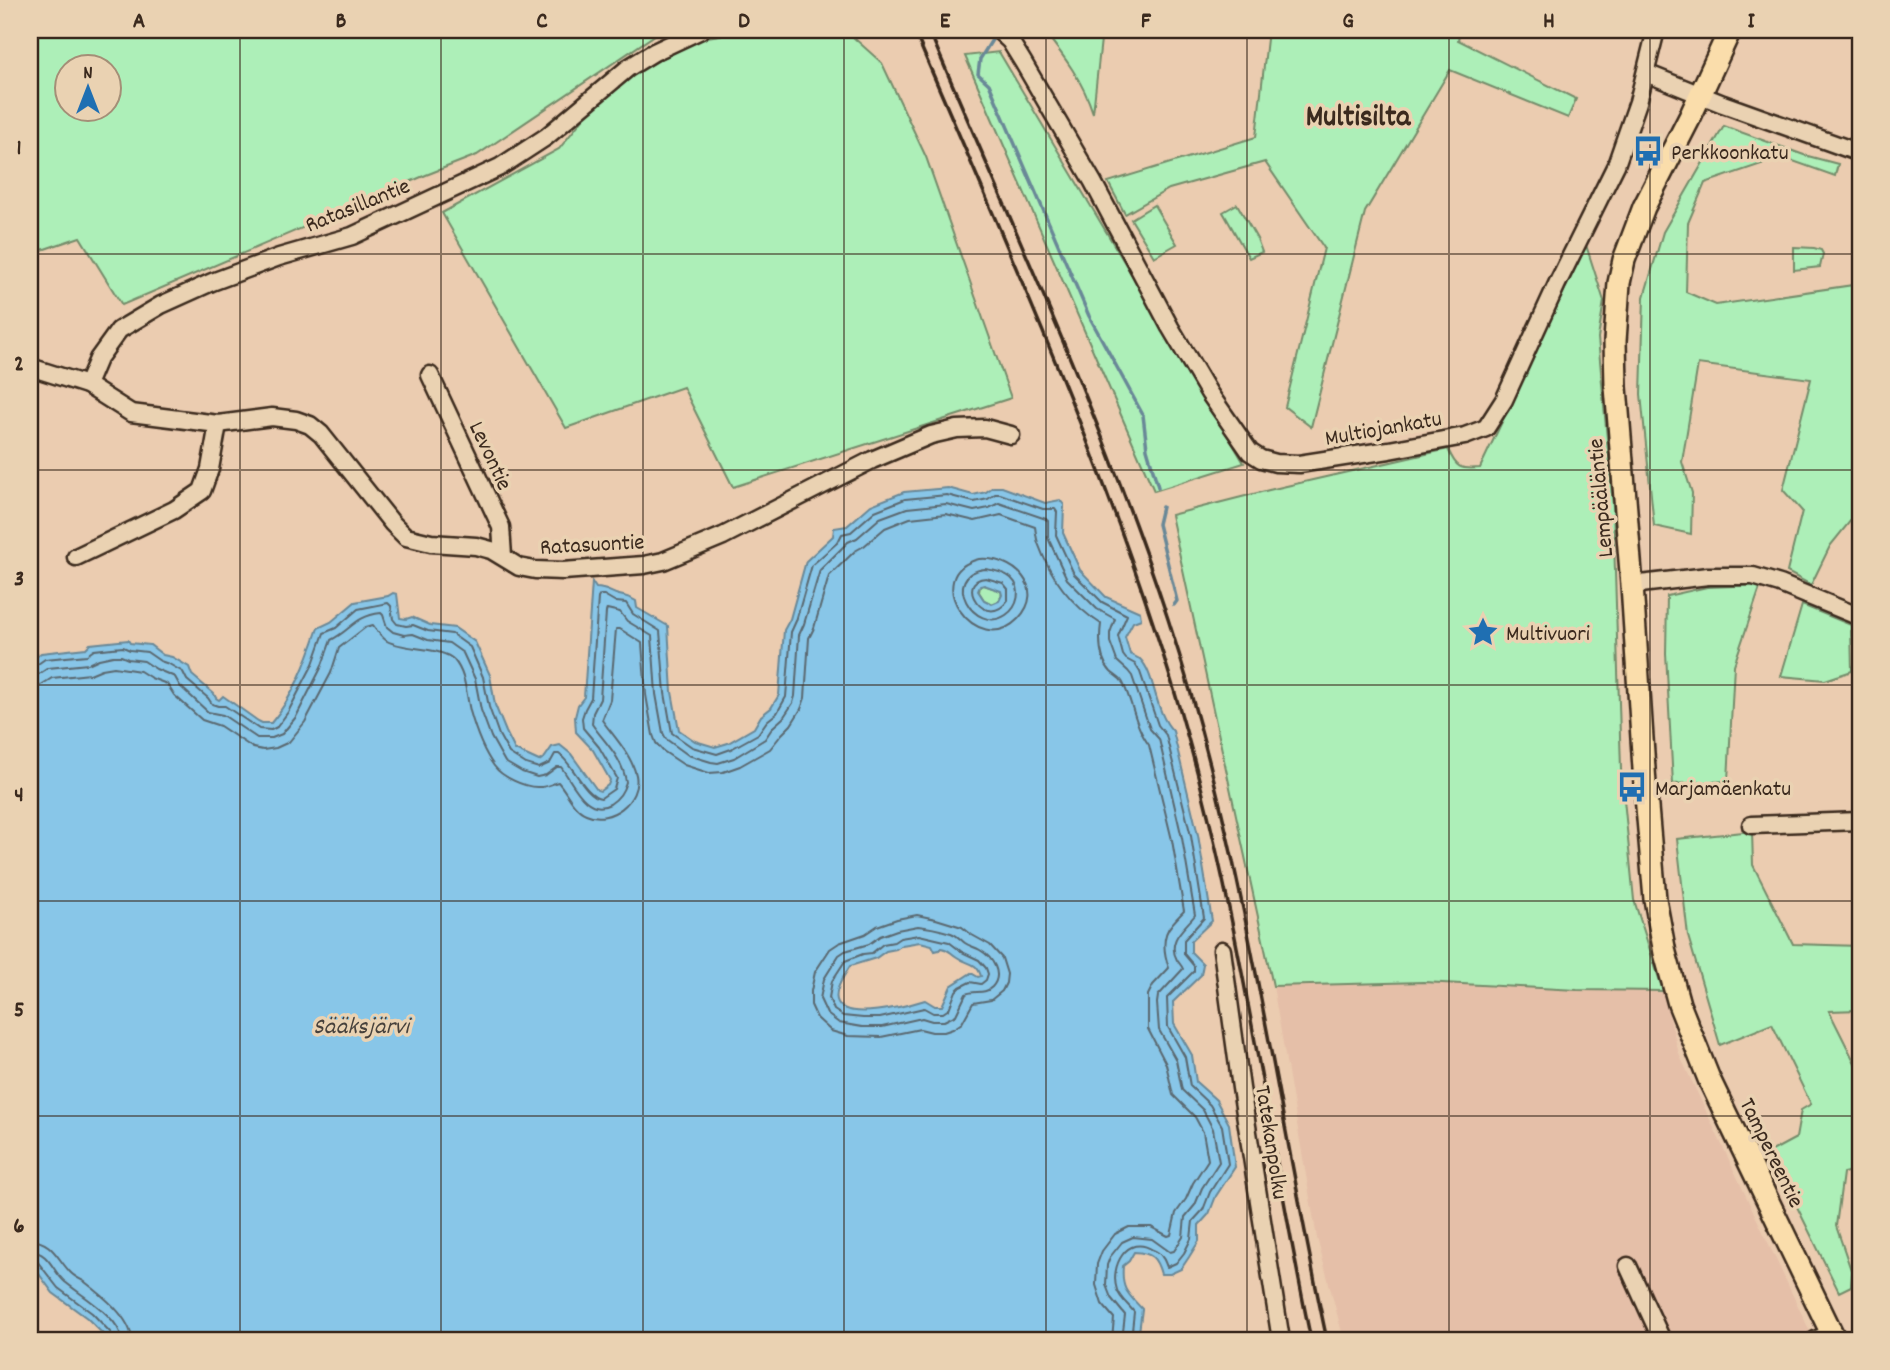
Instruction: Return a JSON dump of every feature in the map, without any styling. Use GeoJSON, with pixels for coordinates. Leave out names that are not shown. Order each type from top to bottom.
{"type":"FeatureCollection","features":[{"type":"Feature","properties":{"kind":"main road","name":"Lempääläntie"},"geometry":{"type":"LineString","coordinates":[[1672,982],[1654,885],[1645,784],[1616,387],[1615,341],[1619,283],[1624,260],[1644,207],[1701,95],[1730,30]]}},
{"type":"Feature","properties":{"kind":"main road","name":"Tampereentie"},"geometry":{"type":"LineString","coordinates":[[1672,982],[1709,1079],[1827,1338]]}},
{"type":"Feature","properties":{"kind":"street","name":"Ratasillantie"},"geometry":{"type":"LineString","coordinates":[[87,385],[98,359],[119,331],[161,305],[279,257],[352,236],[500,167],[546,137],[628,68],[654,52],[701,30]]}},
{"type":"Feature","properties":{"kind":"street","name":"Multiojankatu"},"geometry":{"type":"LineString","coordinates":[[998,30],[1010,41],[1074,149],[1170,327],[1209,393],[1250,452],[1269,461],[1299,464],[1465,436],[1486,428],[1503,400],[1556,284],[1616,165],[1633,118],[1656,30]]}},
{"type":"Feature","properties":{"kind":"street"},"geometry":{"type":"LineString","coordinates":[[1646,73],[1860,153]]}},
{"type":"Feature","properties":{"kind":"street"},"geometry":{"type":"LineString","coordinates":[[30,367],[87,385]]}},
{"type":"Feature","properties":{"kind":"street","name":"Levontie"},"geometry":{"type":"LineString","coordinates":[[430,375],[501,527],[503,556]]}},
{"type":"Feature","properties":{"kind":"street","name":"Ratasuontie"},"geometry":{"type":"LineString","coordinates":[[87,385],[131,412],[218,424],[272,417],[310,425],[321,434],[406,537],[432,543],[476,546],[491,550],[519,567],[535,570],[562,571],[645,565],[663,561],[723,536],[872,460],[931,435],[957,429],[985,428],[1011,435]]}},
{"type":"Feature","properties":{"kind":"street"},"geometry":{"type":"LineString","coordinates":[[76,557],[174,510],[202,491],[210,469],[218,424]]}},
{"type":"Feature","properties":{"kind":"street"},"geometry":{"type":"LineString","coordinates":[[1632,585],[1707,576],[1753,576],[1780,584],[1860,617]]}},
{"type":"Feature","properties":{"kind":"street"},"geometry":{"type":"LineString","coordinates":[[1751,825],[1860,821]]}},
{"type":"Feature","properties":{"kind":"street","name":"Tatekanpolku"},"geometry":{"type":"LineString","coordinates":[[1222,950],[1280,1340]]}},
{"type":"Feature","properties":{"kind":"street"},"geometry":{"type":"LineString","coordinates":[[1628,1266],[1662,1340]]}},
{"type":"Feature","properties":{"kind":"shaded area"},"geometry":{"type":"Polygon","coordinates":[[[1423,982],[1577,990],[1663,991],[1679,1054],[1814,1340],[1344,1340],[1317,1238],[1273,986],[1423,982]]]}},
{"type":"Feature","properties":{"kind":"green space"},"geometry":{"type":"Polygon","coordinates":[[[30,30],[669,30],[655,35],[477,155],[122,305],[80,237],[30,254],[30,30]]]}},
{"type":"Feature","properties":{"kind":"green space"},"geometry":{"type":"Polygon","coordinates":[[[751,30],[839,30],[853,37],[882,63],[926,157],[1011,398],[733,487],[683,387],[566,428],[442,213],[559,149],[590,110],[627,77],[701,38],[751,30]]]}},
{"type":"Feature","properties":{"kind":"green space"},"geometry":{"type":"Polygon","coordinates":[[[1043,30],[1102,30],[1093,113],[1078,80],[1043,30]]]}},
{"type":"Feature","properties":{"kind":"green space"},"geometry":{"type":"Polygon","coordinates":[[[1268,30],[1460,30],[1458,40],[1576,99],[1568,118],[1450,70],[1365,212],[1311,427],[1285,407],[1324,248],[1265,162],[1169,189],[1125,214],[1108,182],[1256,137],[1268,30]]]}},
{"type":"Feature","properties":{"kind":"green space"},"geometry":{"type":"Polygon","coordinates":[[[999,52],[1244,463],[1154,491],[965,56],[999,52]]]}},
{"type":"Feature","properties":{"kind":"green space"},"geometry":{"type":"Polygon","coordinates":[[[1724,126],[1804,155],[1838,164],[1835,176],[1782,157],[1705,183],[1688,223],[1686,292],[1716,305],[1860,284],[1860,509],[1830,546],[1811,585],[1787,572],[1802,511],[1783,490],[1811,379],[1698,364],[1682,462],[1692,493],[1691,534],[1654,526],[1641,394],[1644,297],[1663,232],[1724,126]]]}},
{"type":"Feature","properties":{"kind":"green space"},"geometry":{"type":"Polygon","coordinates":[[[1237,204],[1262,252],[1249,258],[1223,212],[1237,204]]]}},
{"type":"Feature","properties":{"kind":"green space"},"geometry":{"type":"Polygon","coordinates":[[[1154,205],[1177,244],[1154,257],[1131,219],[1154,205]]]}},
{"type":"Feature","properties":{"kind":"green space"},"geometry":{"type":"Polygon","coordinates":[[[1586,245],[1604,301],[1598,338],[1613,506],[1621,769],[1634,900],[1663,991],[1577,990],[1423,982],[1273,986],[1171,515],[1448,449],[1460,466],[1468,469],[1480,468],[1586,245]]]}},
{"type":"Feature","properties":{"kind":"green space"},"geometry":{"type":"Polygon","coordinates":[[[1794,247],[1821,250],[1823,254],[1820,267],[1794,270],[1794,247]]]}},
{"type":"Feature","properties":{"kind":"green space"},"geometry":{"type":"Polygon","coordinates":[[[1761,585],[1734,665],[1728,781],[1673,784],[1666,653],[1667,596],[1707,587],[1761,585]]]}},
{"type":"Feature","properties":{"kind":"green space"},"geometry":{"type":"Polygon","coordinates":[[[980,586],[1001,591],[999,601],[992,604],[984,600],[979,592],[980,586]]]}},
{"type":"Feature","properties":{"kind":"green space"},"geometry":{"type":"Polygon","coordinates":[[[1802,605],[1851,625],[1852,671],[1825,680],[1781,676],[1802,605]]]}},
{"type":"Feature","properties":{"kind":"green space"},"geometry":{"type":"Polygon","coordinates":[[[1752,831],[1753,865],[1793,944],[1860,946],[1860,1010],[1829,1011],[1860,1073],[1860,1158],[1852,1171],[1843,1173],[1836,1226],[1852,1273],[1851,1286],[1839,1292],[1770,1152],[1796,1138],[1801,1110],[1811,1104],[1772,1024],[1720,1045],[1688,936],[1677,839],[1752,831]]]}},
{"type":"Feature","properties":{"kind":"green space"},"geometry":{"type":"Polygon","coordinates":[[[1860,1175],[1860,1259],[1852,1227],[1851,1206],[1852,1195],[1860,1175]]]}},
{"type":"Feature","properties":{"kind":"water","name":"Sääksjärvi"},"geometry":{"type":"Polygon","coordinates":[[[993,487],[1002,487],[1045,503],[1060,500],[1064,505],[1063,533],[1080,570],[1106,597],[1140,612],[1141,619],[1133,622],[1125,637],[1130,654],[1140,659],[1145,666],[1162,714],[1173,731],[1198,835],[1212,921],[1191,941],[1191,952],[1203,964],[1201,975],[1173,1002],[1174,1024],[1192,1055],[1196,1082],[1216,1100],[1229,1124],[1235,1167],[1216,1196],[1209,1214],[1199,1225],[1199,1241],[1181,1269],[1170,1274],[1161,1274],[1152,1257],[1134,1252],[1123,1266],[1126,1290],[1142,1309],[1138,1340],[109,1340],[87,1318],[53,1293],[30,1264],[30,1145],[33,1112],[30,1102],[30,662],[41,653],[86,648],[90,644],[128,640],[130,643],[150,645],[163,655],[189,667],[192,675],[219,700],[223,696],[258,721],[271,723],[293,690],[318,628],[331,622],[355,602],[393,593],[397,594],[400,618],[412,617],[430,625],[455,628],[475,642],[490,675],[495,705],[515,750],[539,761],[552,747],[560,745],[571,754],[600,791],[610,780],[593,750],[576,732],[575,717],[578,705],[584,697],[592,582],[596,588],[634,599],[637,608],[668,626],[672,692],[679,730],[695,741],[715,747],[754,728],[779,695],[784,630],[790,619],[806,561],[833,536],[834,528],[847,526],[871,505],[904,492],[948,488],[973,495],[993,487]],[[980,586],[978,591],[984,600],[992,604],[999,601],[1001,591],[980,586]],[[920,942],[902,945],[876,958],[850,966],[840,982],[836,996],[842,1007],[851,1010],[877,1010],[925,1000],[935,1006],[942,1006],[951,986],[971,973],[981,976],[974,966],[948,950],[941,948],[935,951],[932,945],[920,942]]]}},
{"type":"Feature","properties":{"kind":"waterway"},"geometry":{"type":"LineString","coordinates":[[995,35],[980,59],[978,74],[989,84],[1089,316],[1143,415],[1147,449],[1158,487]]}},
{"type":"Feature","properties":{"kind":"waterway"},"geometry":{"type":"LineString","coordinates":[[1162,507],[1158,524],[1177,601],[1174,605]]}},
{"type":"Feature","properties":{"kind":"railway"},"geometry":{"type":"LineString","coordinates":[[914,30],[1063,380],[1098,468],[1161,647],[1188,738],[1225,887],[1311,1340]]}},
{"type":"Feature","properties":{"kind":"railway"},"geometry":{"type":"LineString","coordinates":[[929,30],[1085,395],[1142,544],[1195,707],[1218,797],[1257,977],[1327,1340]]}},
{"type":"Feature","properties":{"kind":"place","name":"Perkkoonkatu"},"geometry":{"type":"Point","coordinates":[1648,151]}},
{"type":"Feature","properties":{"kind":"place","name":"Multivuori"},"geometry":{"type":"Point","coordinates":[1483,632]}},
{"type":"Feature","properties":{"kind":"place","name":"Marjamäenkatu"},"geometry":{"type":"Point","coordinates":[1632,787]}},
{"type":"Feature","properties":{"kind":"district","name":"Multisilta"},"geometry":{"type":"Point","coordinates":[1358,115]}}]}
